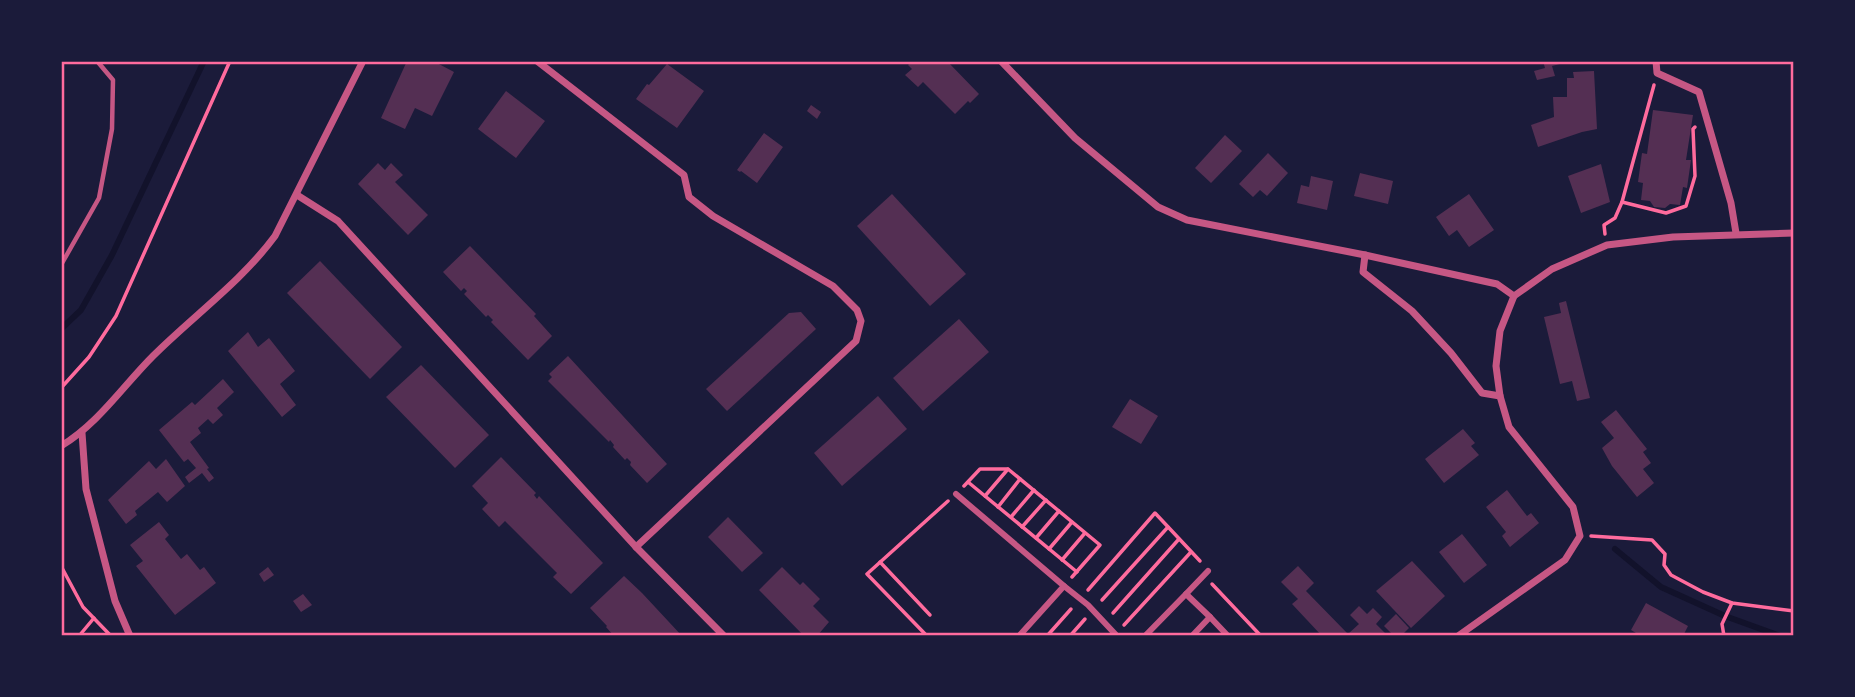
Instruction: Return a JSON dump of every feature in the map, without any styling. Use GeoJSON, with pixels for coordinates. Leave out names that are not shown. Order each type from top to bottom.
{"type":"FeatureCollection","features":[{"type":"Feature","properties":{"kind":"street"},"geometry":{"type":"LineString","coordinates":[[61,446],[82,433],[153,356],[260,256],[275,236],[297,195],[363,61]]}},
{"type":"Feature","properties":{"kind":"street"},"geometry":{"type":"LineString","coordinates":[[537,61],[684,175],[689,197],[713,216],[833,286],[857,310],[861,321],[856,341],[636,547]]}},
{"type":"Feature","properties":{"kind":"street"},"geometry":{"type":"LineString","coordinates":[[1001,61],[1075,138],[1158,207],[1187,220],[1497,284],[1514,296]]}},
{"type":"Feature","properties":{"kind":"street"},"geometry":{"type":"LineString","coordinates":[[1656,61],[1657,72],[1699,92],[1731,203],[1736,233]]}},
{"type":"Feature","properties":{"kind":"street"},"geometry":{"type":"LineString","coordinates":[[297,195],[338,221],[636,547],[724,636]]}},
{"type":"Feature","properties":{"kind":"street"},"geometry":{"type":"LineString","coordinates":[[1458,636],[1565,560],[1580,536],[1573,507],[1509,427],[1500,397],[1496,366],[1500,331],[1514,296],[1552,269],[1607,244],[1736,233],[1794,233]]}},
{"type":"Feature","properties":{"kind":"street"},"geometry":{"type":"LineString","coordinates":[[1365,255],[1363,272],[1412,311],[1451,352],[1482,393],[1500,397]]}},
{"type":"Feature","properties":{"kind":"street"},"geometry":{"type":"LineString","coordinates":[[82,433],[86,489],[115,601],[130,636]]}},
{"type":"Feature","properties":{"kind":"street"},"geometry":{"type":"LineString","coordinates":[[956,494],[1093,610],[1116,635]]}},
{"type":"Feature","properties":{"kind":"street"},"geometry":{"type":"LineString","coordinates":[[1145,636],[1206,573]]}},
{"type":"Feature","properties":{"kind":"street"},"geometry":{"type":"LineString","coordinates":[[1019,636],[1064,586]]}},
{"type":"Feature","properties":{"kind":"street"},"geometry":{"type":"LineString","coordinates":[[1186,594],[1228,636]]}},
{"type":"Feature","properties":{"kind":"street"},"geometry":{"type":"LineString","coordinates":[[1192,636],[1210,617]]}},
{"type":"Feature","properties":{"kind":"lane"},"geometry":{"type":"LineString","coordinates":[[61,265],[99,198],[112,129],[113,80],[97,61]]}},
{"type":"Feature","properties":{"kind":"path"},"geometry":{"type":"LineString","coordinates":[[61,388],[89,357],[116,316],[230,61]]}},
{"type":"Feature","properties":{"kind":"path"},"geometry":{"type":"LineString","coordinates":[[1604,225],[1615,218],[1622,202],[1657,72]]}},
{"type":"Feature","properties":{"kind":"path"},"geometry":{"type":"LineString","coordinates":[[1622,202],[1666,213],[1686,206],[1695,176],[1693,129],[1707,116]]}},
{"type":"Feature","properties":{"kind":"path"},"geometry":{"type":"LineString","coordinates":[[985,496],[1008,469]]}},
{"type":"Feature","properties":{"kind":"path"},"geometry":{"type":"LineString","coordinates":[[927,636],[867,574],[981,470],[1008,469],[1100,545],[1064,586]]}},
{"type":"Feature","properties":{"kind":"path"},"geometry":{"type":"LineString","coordinates":[[998,506],[1020,479]]}},
{"type":"Feature","properties":{"kind":"path"},"geometry":{"type":"LineString","coordinates":[[968,482],[1077,572]]}},
{"type":"Feature","properties":{"kind":"path"},"geometry":{"type":"LineString","coordinates":[[1010,517],[1034,491]]}},
{"type":"Feature","properties":{"kind":"path"},"geometry":{"type":"LineString","coordinates":[[1022,527],[1046,500]]}},
{"type":"Feature","properties":{"kind":"path"},"geometry":{"type":"LineString","coordinates":[[1036,538],[1059,511]]}},
{"type":"Feature","properties":{"kind":"path"},"geometry":{"type":"LineString","coordinates":[[1047,636],[1155,513],[1261,636]]}},
{"type":"Feature","properties":{"kind":"path"},"geometry":{"type":"LineString","coordinates":[[1049,549],[1072,522]]}},
{"type":"Feature","properties":{"kind":"path"},"geometry":{"type":"LineString","coordinates":[[1070,636],[1168,527]]}},
{"type":"Feature","properties":{"kind":"path"},"geometry":{"type":"LineString","coordinates":[[1062,560],[1085,533]]}},
{"type":"Feature","properties":{"kind":"path"},"geometry":{"type":"LineString","coordinates":[[1580,536],[1652,540],[1665,554],[1664,565],[1671,575],[1703,592],[1732,603],[1794,611]]}},
{"type":"Feature","properties":{"kind":"path"},"geometry":{"type":"LineString","coordinates":[[1104,622],[1179,539]]}},
{"type":"Feature","properties":{"kind":"path"},"geometry":{"type":"LineString","coordinates":[[1116,635],[1191,552]]}},
{"type":"Feature","properties":{"kind":"path"},"geometry":{"type":"LineString","coordinates":[[880,562],[930,615]]}},
{"type":"Feature","properties":{"kind":"path"},"geometry":{"type":"LineString","coordinates":[[61,566],[83,607],[111,636]]}},
{"type":"Feature","properties":{"kind":"path"},"geometry":{"type":"LineString","coordinates":[[1724,636],[1722,624],[1732,603]]}},
{"type":"Feature","properties":{"kind":"path"},"geometry":{"type":"LineString","coordinates":[[79,636],[94,618]]}},
{"type":"Feature","properties":{"kind":"building"},"geometry":{"type":"Polygon","coordinates":[[[407,61],[438,61],[437,63],[454,72],[432,116],[415,108],[405,129],[381,118],[407,61]]]}},
{"type":"Feature","properties":{"kind":"building"},"geometry":{"type":"Polygon","coordinates":[[[912,61],[947,61],[979,94],[955,114],[923,82],[918,87],[905,75],[912,69],[908,65],[912,61]]]}},
{"type":"Feature","properties":{"kind":"building"},"geometry":{"type":"Polygon","coordinates":[[[1543,61],[1568,62],[1552,66],[1555,76],[1537,80],[1534,71],[1545,68],[1543,61]]]}},
{"type":"Feature","properties":{"kind":"building"},"geometry":{"type":"Polygon","coordinates":[[[667,64],[704,91],[677,128],[636,99],[667,64]]]}},
{"type":"Feature","properties":{"kind":"building"},"geometry":{"type":"Polygon","coordinates":[[[1594,71],[1597,129],[1538,147],[1531,125],[1554,117],[1553,97],[1567,97],[1567,78],[1574,78],[1573,72],[1594,71]]]}},
{"type":"Feature","properties":{"kind":"building"},"geometry":{"type":"Polygon","coordinates":[[[506,91],[545,121],[516,158],[478,129],[506,91]]]}},
{"type":"Feature","properties":{"kind":"building"},"geometry":{"type":"Polygon","coordinates":[[[811,105],[821,112],[817,119],[807,111],[811,105]]]}},
{"type":"Feature","properties":{"kind":"building"},"geometry":{"type":"Polygon","coordinates":[[[1653,110],[1693,115],[1686,160],[1691,160],[1687,188],[1683,187],[1680,205],[1654,207],[1650,201],[1641,200],[1643,183],[1638,182],[1642,153],[1647,154],[1653,110]]]}},
{"type":"Feature","properties":{"kind":"building"},"geometry":{"type":"Polygon","coordinates":[[[764,133],[783,147],[757,183],[737,170],[764,133]]]}},
{"type":"Feature","properties":{"kind":"building"},"geometry":{"type":"Polygon","coordinates":[[[1225,135],[1242,151],[1211,183],[1195,168],[1225,135]]]}},
{"type":"Feature","properties":{"kind":"building"},"geometry":{"type":"Polygon","coordinates":[[[1268,153],[1288,173],[1267,196],[1260,190],[1253,197],[1239,184],[1268,153]]]}},
{"type":"Feature","properties":{"kind":"building"},"geometry":{"type":"Polygon","coordinates":[[[378,163],[385,170],[391,163],[403,175],[395,182],[428,215],[408,235],[358,184],[378,163]]]}},
{"type":"Feature","properties":{"kind":"building"},"geometry":{"type":"Polygon","coordinates":[[[1601,164],[1610,202],[1581,213],[1568,176],[1601,164]]]}},
{"type":"Feature","properties":{"kind":"building"},"geometry":{"type":"Polygon","coordinates":[[[1360,173],[1393,181],[1388,204],[1354,196],[1360,173]]]}},
{"type":"Feature","properties":{"kind":"building"},"geometry":{"type":"Polygon","coordinates":[[[1311,176],[1333,181],[1327,210],[1297,203],[1301,185],[1309,187],[1311,176]]]}},
{"type":"Feature","properties":{"kind":"building"},"geometry":{"type":"Polygon","coordinates":[[[892,194],[966,274],[930,306],[857,226],[892,194]]]}},
{"type":"Feature","properties":{"kind":"building"},"geometry":{"type":"Polygon","coordinates":[[[1469,194],[1494,230],[1469,247],[1457,230],[1449,236],[1436,217],[1469,194]]]}},
{"type":"Feature","properties":{"kind":"building"},"geometry":{"type":"Polygon","coordinates":[[[470,246],[536,314],[534,316],[552,336],[528,360],[491,322],[493,320],[488,315],[486,317],[464,294],[467,291],[464,288],[461,291],[443,272],[470,246]]]}},
{"type":"Feature","properties":{"kind":"building"},"geometry":{"type":"Polygon","coordinates":[[[320,261],[402,347],[370,379],[287,293],[320,261]]]}},
{"type":"Feature","properties":{"kind":"building"},"geometry":{"type":"Polygon","coordinates":[[[1566,301],[1590,398],[1577,401],[1572,381],[1560,384],[1544,317],[1561,313],[1559,303],[1566,301]]]}},
{"type":"Feature","properties":{"kind":"building"},"geometry":{"type":"Polygon","coordinates":[[[801,312],[816,329],[727,411],[706,389],[789,313],[801,312]]]}},
{"type":"Feature","properties":{"kind":"building"},"geometry":{"type":"Polygon","coordinates":[[[959,319],[989,352],[923,411],[893,378],[959,319]]]}},
{"type":"Feature","properties":{"kind":"building"},"geometry":{"type":"Polygon","coordinates":[[[248,332],[258,347],[269,338],[295,371],[280,384],[296,405],[282,417],[228,351],[248,332]]]}},
{"type":"Feature","properties":{"kind":"building"},"geometry":{"type":"Polygon","coordinates":[[[568,356],[667,464],[647,483],[630,465],[631,462],[627,458],[625,460],[613,447],[610,440],[609,442],[548,381],[552,377],[549,374],[568,356]]]}},
{"type":"Feature","properties":{"kind":"building"},"geometry":{"type":"Polygon","coordinates":[[[421,365],[489,435],[455,468],[386,397],[421,365]]]}},
{"type":"Feature","properties":{"kind":"building"},"geometry":{"type":"Polygon","coordinates":[[[223,379],[234,392],[217,408],[223,415],[213,424],[208,419],[198,428],[201,433],[190,442],[214,478],[209,482],[202,473],[189,483],[185,477],[196,468],[188,459],[184,462],[159,430],[192,402],[195,405],[223,379]]]}},
{"type":"Feature","properties":{"kind":"building"},"geometry":{"type":"Polygon","coordinates":[[[878,396],[907,429],[842,486],[814,453],[878,396]]]}},
{"type":"Feature","properties":{"kind":"building"},"geometry":{"type":"Polygon","coordinates":[[[1130,399],[1158,416],[1141,444],[1112,427],[1130,399]]]}},
{"type":"Feature","properties":{"kind":"building"},"geometry":{"type":"Polygon","coordinates":[[[1616,410],[1647,449],[1643,452],[1651,463],[1643,469],[1654,483],[1637,497],[1612,466],[1602,448],[1614,438],[1601,422],[1616,410]]]}},
{"type":"Feature","properties":{"kind":"building"},"geometry":{"type":"Polygon","coordinates":[[[1463,429],[1475,443],[1471,446],[1479,455],[1444,483],[1425,459],[1463,429]]]}},
{"type":"Feature","properties":{"kind":"building"},"geometry":{"type":"Polygon","coordinates":[[[501,457],[536,493],[534,495],[537,499],[539,496],[603,563],[571,594],[553,577],[557,573],[505,521],[499,527],[482,509],[488,503],[472,486],[501,457]]]}},
{"type":"Feature","properties":{"kind":"building"},"geometry":{"type":"Polygon","coordinates":[[[166,459],[185,486],[167,502],[158,492],[135,511],[137,515],[126,524],[108,500],[149,461],[156,469],[166,459]]]}},
{"type":"Feature","properties":{"kind":"building"},"geometry":{"type":"Polygon","coordinates":[[[1507,490],[1527,516],[1531,513],[1539,523],[1510,547],[1502,536],[1506,532],[1486,507],[1507,490]]]}},
{"type":"Feature","properties":{"kind":"building"},"geometry":{"type":"Polygon","coordinates":[[[728,517],[763,553],[742,572],[708,537],[728,517]]]}},
{"type":"Feature","properties":{"kind":"building"},"geometry":{"type":"Polygon","coordinates":[[[159,522],[169,535],[165,539],[181,559],[187,554],[200,570],[204,567],[216,583],[175,615],[136,566],[143,561],[130,545],[159,522]]]}},
{"type":"Feature","properties":{"kind":"building"},"geometry":{"type":"Polygon","coordinates":[[[1462,534],[1487,565],[1464,583],[1439,552],[1462,534]]]}},
{"type":"Feature","properties":{"kind":"building"},"geometry":{"type":"Polygon","coordinates":[[[1412,561],[1445,596],[1411,628],[1376,591],[1412,561]]]}},
{"type":"Feature","properties":{"kind":"building"},"geometry":{"type":"Polygon","coordinates":[[[1298,566],[1314,583],[1306,591],[1348,634],[1359,624],[1350,615],[1359,606],[1367,614],[1373,608],[1382,617],[1376,624],[1385,633],[1382,636],[1322,636],[1292,604],[1298,599],[1281,582],[1298,566]]]}},
{"type":"Feature","properties":{"kind":"building"},"geometry":{"type":"Polygon","coordinates":[[[268,567],[274,575],[264,582],[259,574],[268,567]]]}},
{"type":"Feature","properties":{"kind":"building"},"geometry":{"type":"Polygon","coordinates":[[[782,567],[800,585],[803,582],[820,599],[813,606],[829,622],[817,636],[804,636],[759,590],[782,567]]]}},
{"type":"Feature","properties":{"kind":"building"},"geometry":{"type":"Polygon","coordinates":[[[624,576],[682,636],[614,636],[590,608],[624,576]]]}},
{"type":"Feature","properties":{"kind":"building"},"geometry":{"type":"Polygon","coordinates":[[[303,594],[312,605],[301,612],[293,601],[303,594]]]}},
{"type":"Feature","properties":{"kind":"building"},"geometry":{"type":"Polygon","coordinates":[[[1646,603],[1688,626],[1684,634],[1687,636],[1641,636],[1631,630],[1646,603]]]}},
{"type":"Feature","properties":{"kind":"building"},"geometry":{"type":"Polygon","coordinates":[[[1396,614],[1409,628],[1401,636],[1394,636],[1384,626],[1396,614]]]}},
{"type":"Feature","properties":{"kind":"waterway"},"geometry":{"type":"LineString","coordinates":[[61,329],[81,310],[112,255],[204,61]]}},
{"type":"Feature","properties":{"kind":"waterway"},"geometry":{"type":"LineString","coordinates":[[1615,549],[1661,587],[1725,616],[1780,636]]}},
{"type":"Feature","properties":{"kind":"waterway"},"geometry":{"type":"LineString","coordinates":[[1788,636],[1794,634]]}}]}
